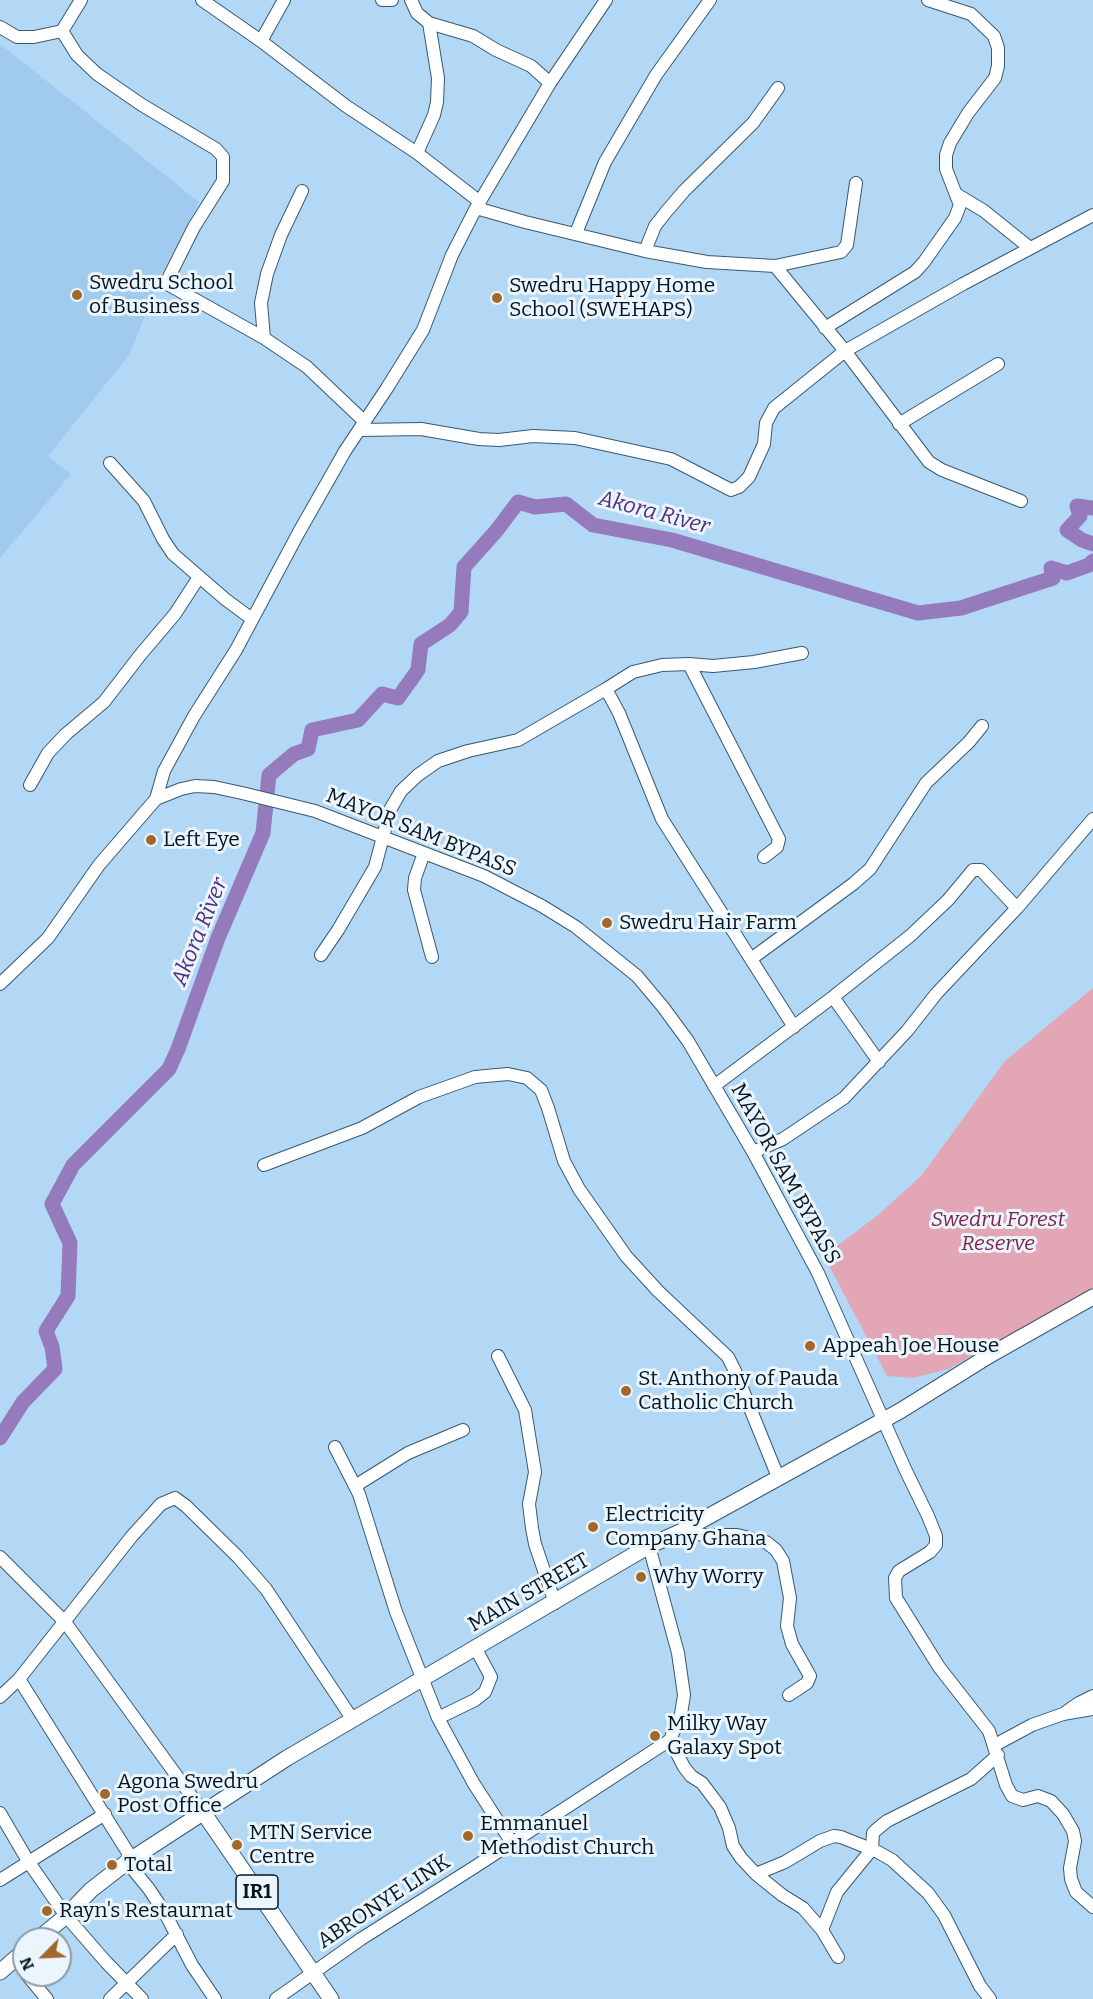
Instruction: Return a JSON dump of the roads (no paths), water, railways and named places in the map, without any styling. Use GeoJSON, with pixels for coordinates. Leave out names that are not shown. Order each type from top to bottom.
{"type":"FeatureCollection","features":[{"type":"Feature","properties":{"kind":"main road","name":"MAIN STREET"},"geometry":{"type":"LineString","coordinates":[[53,1927],[91,1890],[130,1861],[287,1758],[649,1546],[682,1531],[883,1419],[1093,1297]]}},
{"type":"Feature","properties":{"kind":"main road","name":"IR1"},"geometry":{"type":"LineString","coordinates":[[203,1812],[331,1999]]}},
{"type":"Feature","properties":{"kind":"street"},"geometry":{"type":"LineString","coordinates":[[62,31],[81,0]]}},
{"type":"Feature","properties":{"kind":"street"},"geometry":{"type":"LineString","coordinates":[[202,0],[261,41],[346,106],[417,153],[478,205],[525,222],[645,251],[706,262],[776,266],[842,252],[847,245],[856,183]]}},
{"type":"Feature","properties":{"kind":"street"},"geometry":{"type":"LineString","coordinates":[[261,41],[284,0]]}},
{"type":"Feature","properties":{"kind":"street"},"geometry":{"type":"LineString","coordinates":[[382,0],[392,0]]}},
{"type":"Feature","properties":{"kind":"street"},"geometry":{"type":"LineString","coordinates":[[411,0],[417,13],[429,23],[473,36],[496,50],[531,66],[550,83]]}},
{"type":"Feature","properties":{"kind":"street"},"geometry":{"type":"LineString","coordinates":[[156,799],[164,771],[194,716],[236,650],[298,532],[345,451],[423,330],[452,255],[478,205],[550,83],[606,0]]}},
{"type":"Feature","properties":{"kind":"street"},"geometry":{"type":"LineString","coordinates":[[576,233],[605,162],[656,75],[710,0]]}},
{"type":"Feature","properties":{"kind":"street"},"geometry":{"type":"LineString","coordinates":[[825,328],[919,267],[955,218],[960,206],[946,169],[946,155],[950,143],[968,113],[995,78],[998,48],[994,36],[971,14],[928,0]]}},
{"type":"Feature","properties":{"kind":"street"},"geometry":{"type":"LineString","coordinates":[[417,153],[434,115],[437,102],[438,78],[429,23]]}},
{"type":"Feature","properties":{"kind":"street"},"geometry":{"type":"LineString","coordinates":[[0,27],[17,37],[34,37],[62,31]]}},
{"type":"Feature","properties":{"kind":"street"},"geometry":{"type":"LineString","coordinates":[[62,31],[77,55],[97,74],[142,105],[216,149],[223,157],[223,181],[194,227],[168,279],[169,285],[264,338],[307,367],[362,426],[421,429],[479,440],[533,436],[575,438],[671,459],[731,490],[739,487],[749,477],[764,444],[766,423],[774,408],[845,351],[963,284],[1093,215]]}},
{"type":"Feature","properties":{"kind":"street"},"geometry":{"type":"LineString","coordinates":[[645,251],[655,226],[666,212],[684,191],[753,123],[778,88]]}},
{"type":"Feature","properties":{"kind":"street"},"geometry":{"type":"LineString","coordinates":[[264,338],[261,303],[267,274],[281,235],[302,191]]}},
{"type":"Feature","properties":{"kind":"street"},"geometry":{"type":"LineString","coordinates":[[956,194],[984,211],[1030,248]]}},
{"type":"Feature","properties":{"kind":"street"},"geometry":{"type":"LineString","coordinates":[[776,266],[845,351],[929,462],[942,470],[1021,501]]}},
{"type":"Feature","properties":{"kind":"street"},"geometry":{"type":"LineString","coordinates":[[899,424],[998,364]]}},
{"type":"Feature","properties":{"kind":"street"},"geometry":{"type":"LineString","coordinates":[[110,463],[144,501],[173,554],[252,619]]}},
{"type":"Feature","properties":{"kind":"street"},"geometry":{"type":"LineString","coordinates":[[30,785],[48,753],[66,734],[104,702],[175,614],[199,577]]}},
{"type":"Feature","properties":{"kind":"street"},"geometry":{"type":"LineString","coordinates":[[321,955],[371,874],[390,810],[401,791],[438,761],[468,751],[518,740],[633,672],[662,665],[713,666],[754,662],[802,653]]}},
{"type":"Feature","properties":{"kind":"street"},"geometry":{"type":"LineString","coordinates":[[689,664],[779,839],[777,847],[764,857]]}},
{"type":"Feature","properties":{"kind":"street"},"geometry":{"type":"LineString","coordinates":[[606,688],[619,713],[662,819],[794,1027]]}},
{"type":"Feature","properties":{"kind":"street"},"geometry":{"type":"LineString","coordinates":[[751,959],[853,884],[870,868],[926,783],[969,742],[982,726]]}},
{"type":"Feature","properties":{"kind":"street","name":"MAYOR SAM BYPASS"},"geometry":{"type":"LineString","coordinates":[[0,984],[48,938],[99,866],[156,799],[195,786],[214,787],[315,811],[383,836],[484,876],[543,906],[576,927],[637,976],[688,1041],[753,1152],[818,1273],[936,1536],[936,1545],[930,1552],[899,1571],[895,1578],[896,1598],[939,1667],[989,1731],[997,1750]]}},
{"type":"Feature","properties":{"kind":"street"},"geometry":{"type":"LineString","coordinates":[[753,1152],[783,1139],[844,1098],[907,1031],[936,993],[1017,908],[1093,819]]}},
{"type":"Feature","properties":{"kind":"street"},"geometry":{"type":"LineString","coordinates":[[424,854],[415,878],[414,890],[432,957]]}},
{"type":"Feature","properties":{"kind":"street"},"geometry":{"type":"LineString","coordinates":[[714,1086],[833,997],[932,917],[973,870],[981,870],[1017,908]]}},
{"type":"Feature","properties":{"kind":"street"},"geometry":{"type":"LineString","coordinates":[[833,997],[879,1062]]}},
{"type":"Feature","properties":{"kind":"street"},"geometry":{"type":"LineString","coordinates":[[264,1166],[362,1128],[418,1097],[475,1077],[508,1074],[527,1078],[540,1090],[548,1108],[564,1161],[579,1189],[626,1256],[658,1292],[728,1357],[778,1477]]}},
{"type":"Feature","properties":{"kind":"street"},"geometry":{"type":"LineString","coordinates":[[498,1356],[525,1410],[535,1472],[529,1504],[532,1528],[535,1544],[555,1603]]}},
{"type":"Feature","properties":{"kind":"street"},"geometry":{"type":"LineString","coordinates":[[355,1486],[408,1453],[463,1430]]}},
{"type":"Feature","properties":{"kind":"street"},"geometry":{"type":"LineString","coordinates":[[335,1447],[355,1486],[396,1612],[438,1718],[474,1784],[512,1843]]}},
{"type":"Feature","properties":{"kind":"street"},"geometry":{"type":"LineString","coordinates":[[0,1697],[19,1679],[132,1536],[161,1504],[175,1498],[238,1557],[266,1589],[353,1720]]}},
{"type":"Feature","properties":{"kind":"street"},"geometry":{"type":"LineString","coordinates":[[682,1531],[704,1535],[737,1534],[766,1542],[776,1550],[783,1561],[790,1598],[787,1626],[792,1644],[810,1676],[807,1683],[789,1695]]}},
{"type":"Feature","properties":{"kind":"street"},"geometry":{"type":"LineString","coordinates":[[649,1546],[678,1653],[684,1695],[681,1714],[670,1740],[684,1767],[702,1784],[720,1807],[729,1828],[733,1846],[756,1874],[803,1908],[822,1930],[838,1957]]}},
{"type":"Feature","properties":{"kind":"street"},"geometry":{"type":"LineString","coordinates":[[0,1557],[65,1622],[203,1812]]}},
{"type":"Feature","properties":{"kind":"street"},"geometry":{"type":"LineString","coordinates":[[438,1718],[475,1700],[485,1692],[491,1677],[476,1648]]}},
{"type":"Feature","properties":{"kind":"street"},"geometry":{"type":"LineString","coordinates":[[19,1679],[105,1814],[130,1861],[215,1999]]}},
{"type":"Feature","properties":{"kind":"street"},"geometry":{"type":"LineString","coordinates":[[1063,1714],[1093,1696]]}},
{"type":"Feature","properties":{"kind":"street"},"geometry":{"type":"LineString","coordinates":[[822,1930],[837,1892],[872,1849],[873,1833],[887,1821],[971,1779],[997,1750],[1032,1725],[1063,1714],[1093,1709]]}},
{"type":"Feature","properties":{"kind":"street","name":"ABRONYE LINK"},"geometry":{"type":"LineString","coordinates":[[276,1999],[381,1926],[670,1740]]}},
{"type":"Feature","properties":{"kind":"street"},"geometry":{"type":"LineString","coordinates":[[997,1750],[1006,1785],[1012,1796],[1023,1800],[1038,1796],[1044,1798],[1051,1801],[1063,1814],[1073,1831],[1075,1841],[1071,1879],[1076,1892],[1093,1907]]}},
{"type":"Feature","properties":{"kind":"street"},"geometry":{"type":"LineString","coordinates":[[0,1813],[28,1861],[66,1916],[142,1999]]}},
{"type":"Feature","properties":{"kind":"street"},"geometry":{"type":"LineString","coordinates":[[0,1880],[105,1814]]}},
{"type":"Feature","properties":{"kind":"street"},"geometry":{"type":"LineString","coordinates":[[756,1874],[785,1862],[820,1841],[834,1836],[872,1849],[892,1860],[933,1900],[944,1915],[980,1986],[990,1999]]}},
{"type":"Feature","properties":{"kind":"street"},"geometry":{"type":"LineString","coordinates":[[110,1999],[177,1934]]}},
{"type":"Feature","properties":{"kind":"street"},"geometry":{"type":"LineString","coordinates":[[37,1987],[47,1999]]}},
{"type":"Feature","properties":{"kind":"waterway","name":"Akora River"},"geometry":{"type":"LineString","coordinates":[[0,1438],[23,1402],[55,1369],[52,1347],[46,1331],[68,1296],[70,1243],[52,1204],[73,1165],[169,1069],[218,938],[263,833],[269,775],[294,754],[308,749],[312,730],[358,720],[382,694],[398,698],[418,670],[421,644],[450,625],[461,612],[464,567],[518,502],[535,507],[566,504],[593,525],[672,540],[918,613],[961,608],[1053,578],[1051,568],[1067,573],[1089,565],[1093,561]]}},
{"type":"Feature","properties":{"kind":"waterway","name":"Akora River"},"geometry":{"type":"LineString","coordinates":[[1093,508],[1077,506],[1080,516],[1067,530],[1093,544]]}},
{"type":"Feature","properties":{"kind":"place","name":"Swedru School of Business"},"geometry":{"type":"Point","coordinates":[77,295]}},
{"type":"Feature","properties":{"kind":"place","name":"Swedru Happy Home School (SWEHAPS)"},"geometry":{"type":"Point","coordinates":[497,298]}},
{"type":"Feature","properties":{"kind":"place","name":"Left Eye"},"geometry":{"type":"Point","coordinates":[151,840]}},
{"type":"Feature","properties":{"kind":"place","name":"Swedru Hair Farm"},"geometry":{"type":"Point","coordinates":[607,923]}},
{"type":"Feature","properties":{"kind":"place","name":"Appeah Joe House"},"geometry":{"type":"Point","coordinates":[810,1346]}},
{"type":"Feature","properties":{"kind":"place","name":"St. Anthony of Pauda Catholic Church"},"geometry":{"type":"Point","coordinates":[626,1391]}},
{"type":"Feature","properties":{"kind":"place","name":"Electricity Company Ghana"},"geometry":{"type":"Point","coordinates":[593,1527]}},
{"type":"Feature","properties":{"kind":"place","name":"Why Worry"},"geometry":{"type":"Point","coordinates":[641,1577]}},
{"type":"Feature","properties":{"kind":"place","name":"Milky Way Galaxy Spot"},"geometry":{"type":"Point","coordinates":[655,1736]}},
{"type":"Feature","properties":{"kind":"place","name":"Agona Swedru Post Office"},"geometry":{"type":"Point","coordinates":[105,1794]}},
{"type":"Feature","properties":{"kind":"place","name":"Emmanuel Methodist Church"},"geometry":{"type":"Point","coordinates":[468,1836]}},
{"type":"Feature","properties":{"kind":"place","name":"MTN Service Centre"},"geometry":{"type":"Point","coordinates":[237,1845]}},
{"type":"Feature","properties":{"kind":"place","name":"Total"},"geometry":{"type":"Point","coordinates":[112,1865]}},
{"type":"Feature","properties":{"kind":"place","name":"Rayn's Restaurnat"},"geometry":{"type":"Point","coordinates":[47,1911]}},
{"type":"Feature","properties":{"kind":"park label","name":"Swedru Forest Reserve"},"geometry":{"type":"Point","coordinates":[998,1232]}}]}
